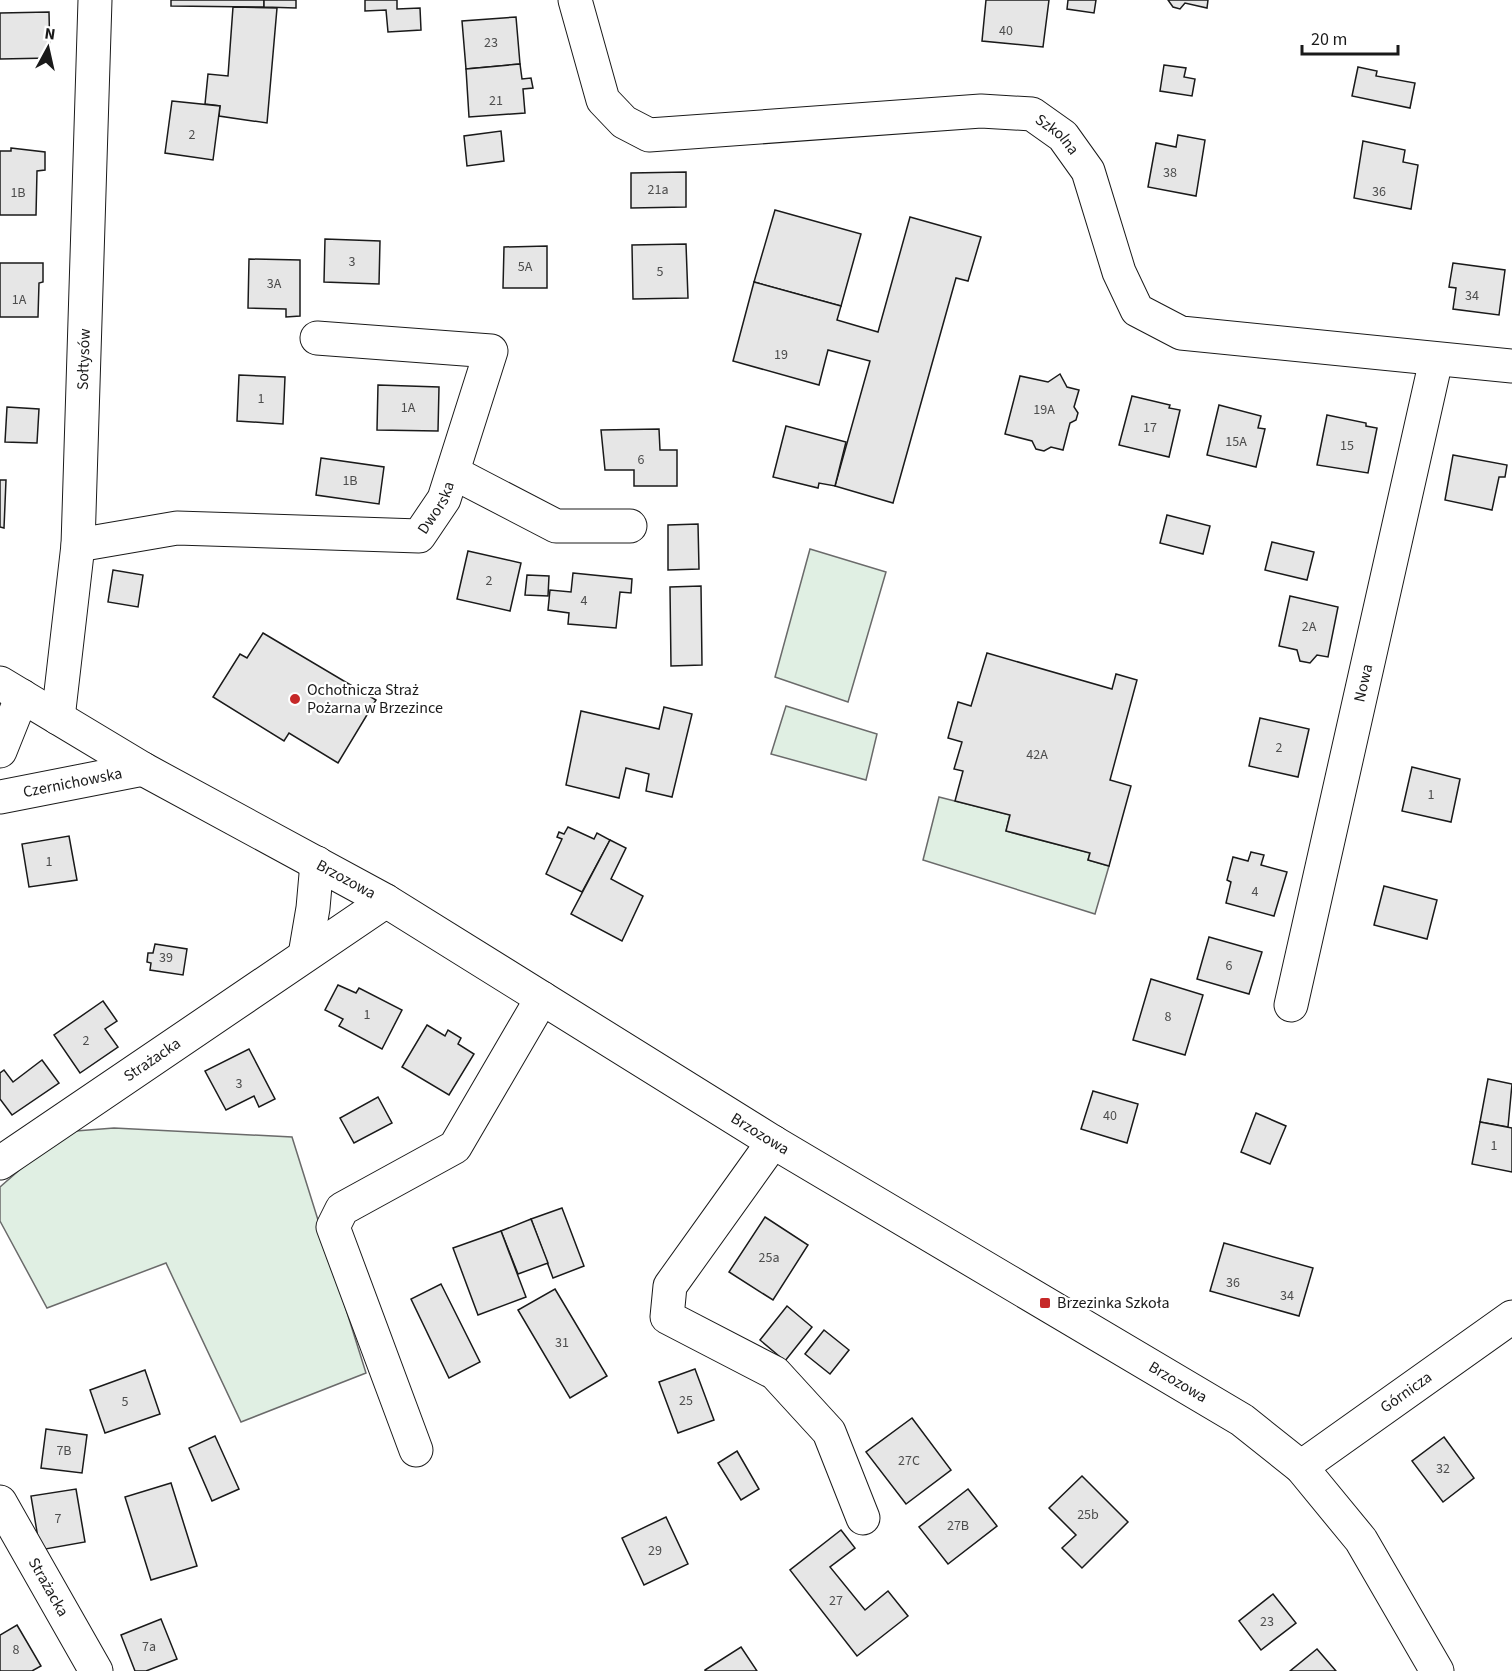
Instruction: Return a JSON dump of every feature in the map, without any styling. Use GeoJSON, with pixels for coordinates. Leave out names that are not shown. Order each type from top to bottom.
{"type":"FeatureCollection","features":[{"type":"Feature","properties":{"kind":"street","name":"Sołtysów"},"geometry":{"type":"LineString","coordinates":[[58,718],[78,545],[95,0]]}},
{"type":"Feature","properties":{"kind":"street","name":"Szkolna"},"geometry":{"type":"LineString","coordinates":[[575,0],[603,100],[624,122],[649,135],[981,111],[1032,114],[1063,136],[1088,171],[1119,272],[1137,310],[1181,333],[1512,366]]}},
{"type":"Feature","properties":{"kind":"street","name":"Dworska"},"geometry":{"type":"LineString","coordinates":[[78,545],[177,528],[419,536],[444,500],[491,351],[317,338]]}},
{"type":"Feature","properties":{"kind":"street","name":"Nowa"},"geometry":{"type":"LineString","coordinates":[[1291,1005],[1436,360]]}},
{"type":"Feature","properties":{"kind":"street"},"geometry":{"type":"LineString","coordinates":[[454,473],[556,526],[630,526]]}},
{"type":"Feature","properties":{"kind":"street"},"geometry":{"type":"LineString","coordinates":[[0,751],[11,689]]}},
{"type":"Feature","properties":{"kind":"street","name":"Brzozowa"},"geometry":{"type":"LineString","coordinates":[[11,689],[143,769],[386,901],[773,1142],[1242,1420],[1301,1467],[1361,1540],[1437,1671]]}},
{"type":"Feature","properties":{"kind":"street","name":"Czernichowska"},"geometry":{"type":"LineString","coordinates":[[0,796],[143,769]]}},
{"type":"Feature","properties":{"kind":"street"},"geometry":{"type":"LineString","coordinates":[[305,955],[314,908],[317,863]]}},
{"type":"Feature","properties":{"kind":"street","name":"Strażacka"},"geometry":{"type":"LineString","coordinates":[[0,1163],[386,901]]}},
{"type":"Feature","properties":{"kind":"street"},"geometry":{"type":"LineString","coordinates":[[416,1450],[333,1227],[342,1209],[455,1147],[542,998]]}},
{"type":"Feature","properties":{"kind":"street"},"geometry":{"type":"LineString","coordinates":[[773,1142],[670,1286],[667,1317],[775,1373],[829,1432],[863,1518]]}},
{"type":"Feature","properties":{"kind":"street","name":"Górnicza"},"geometry":{"type":"LineString","coordinates":[[1301,1467],[1512,1317]]}},
{"type":"Feature","properties":{"kind":"street","name":"Strażacka"},"geometry":{"type":"LineString","coordinates":[[0,1502],[96,1671]]}},
{"type":"Feature","properties":{"kind":"green space"},"geometry":{"type":"Polygon","coordinates":[[[810,549],[886,572],[848,702],[775,677],[810,549]]]}},
{"type":"Feature","properties":{"kind":"green space"},"geometry":{"type":"Polygon","coordinates":[[[786,706],[877,734],[866,780],[771,754],[786,706]]]}},
{"type":"Feature","properties":{"kind":"green space"},"geometry":{"type":"Polygon","coordinates":[[[939,797],[1010,815],[1006,831],[1090,853],[1088,860],[1109,866],[1095,914],[923,860],[939,797]]]}},
{"type":"Feature","properties":{"kind":"green space"},"geometry":{"type":"Polygon","coordinates":[[[114,1128],[292,1137],[366,1373],[241,1422],[166,1263],[47,1308],[0,1221],[0,1187],[63,1132],[114,1128]]]}},
{"type":"Feature","properties":{"kind":"building"},"geometry":{"type":"Polygon","coordinates":[[[171,0],[264,0],[264,7],[171,6],[171,0]]]}},
{"type":"Feature","properties":{"kind":"building"},"geometry":{"type":"Polygon","coordinates":[[[264,0],[296,0],[296,8],[264,7],[264,0]]]}},
{"type":"Feature","properties":{"kind":"building"},"geometry":{"type":"Polygon","coordinates":[[[365,0],[397,0],[397,9],[420,8],[421,30],[388,32],[386,10],[365,11],[365,0]]]}},
{"type":"Feature","properties":{"kind":"building"},"geometry":{"type":"Polygon","coordinates":[[[986,0],[1049,0],[1043,47],[982,41],[986,0]]]}},
{"type":"Feature","properties":{"kind":"building"},"geometry":{"type":"Polygon","coordinates":[[[1068,0],[1096,0],[1094,13],[1067,9],[1068,0]]]}},
{"type":"Feature","properties":{"kind":"building"},"geometry":{"type":"Polygon","coordinates":[[[1168,0],[1208,0],[1207,8],[1185,3],[1180,9],[1173,7],[1168,0]]]}},
{"type":"Feature","properties":{"kind":"building"},"geometry":{"type":"Polygon","coordinates":[[[233,7],[277,8],[267,123],[219,116],[220,106],[205,104],[208,74],[228,76],[233,7]]]}},
{"type":"Feature","properties":{"kind":"building"},"geometry":{"type":"Polygon","coordinates":[[[49,12],[50,58],[0,59],[0,13],[49,12]]]}},
{"type":"Feature","properties":{"kind":"building"},"geometry":{"type":"Polygon","coordinates":[[[516,17],[520,64],[466,69],[462,21],[516,17]]]}},
{"type":"Feature","properties":{"kind":"building"},"geometry":{"type":"Polygon","coordinates":[[[520,64],[522,79],[531,78],[533,88],[523,89],[525,113],[469,117],[466,69],[520,64]]]}},
{"type":"Feature","properties":{"kind":"building"},"geometry":{"type":"Polygon","coordinates":[[[1164,65],[1186,68],[1184,77],[1195,79],[1192,96],[1160,91],[1164,65]]]}},
{"type":"Feature","properties":{"kind":"building"},"geometry":{"type":"Polygon","coordinates":[[[1358,67],[1377,71],[1376,76],[1415,83],[1410,108],[1352,96],[1358,67]]]}},
{"type":"Feature","properties":{"kind":"building"},"geometry":{"type":"Polygon","coordinates":[[[172,101],[220,106],[213,160],[165,153],[172,101]]]}},
{"type":"Feature","properties":{"kind":"building"},"geometry":{"type":"Polygon","coordinates":[[[501,131],[504,161],[467,166],[464,136],[501,131]]]}},
{"type":"Feature","properties":{"kind":"building"},"geometry":{"type":"Polygon","coordinates":[[[1178,135],[1205,140],[1196,196],[1148,187],[1156,143],[1176,147],[1178,135]]]}},
{"type":"Feature","properties":{"kind":"building"},"geometry":{"type":"Polygon","coordinates":[[[1363,141],[1405,150],[1403,162],[1418,165],[1411,209],[1354,198],[1363,141]]]}},
{"type":"Feature","properties":{"kind":"building"},"geometry":{"type":"Polygon","coordinates":[[[11,148],[45,152],[45,170],[37,171],[36,215],[0,215],[0,151],[11,151],[11,148]]]}},
{"type":"Feature","properties":{"kind":"building"},"geometry":{"type":"Polygon","coordinates":[[[686,172],[686,207],[631,208],[631,173],[686,172]]]}},
{"type":"Feature","properties":{"kind":"building"},"geometry":{"type":"Polygon","coordinates":[[[775,210],[861,234],[841,306],[754,282],[775,210]]]}},
{"type":"Feature","properties":{"kind":"building"},"geometry":{"type":"Polygon","coordinates":[[[910,217],[981,237],[968,281],[956,278],[893,503],[835,486],[870,361],[828,350],[819,385],[733,361],[754,282],[841,306],[837,320],[878,332],[910,217]]]}},
{"type":"Feature","properties":{"kind":"building"},"geometry":{"type":"Polygon","coordinates":[[[325,239],[380,241],[379,284],[324,282],[325,239]]]}},
{"type":"Feature","properties":{"kind":"building"},"geometry":{"type":"Polygon","coordinates":[[[686,244],[688,298],[633,299],[632,245],[686,244]]]}},
{"type":"Feature","properties":{"kind":"building"},"geometry":{"type":"Polygon","coordinates":[[[547,246],[547,288],[503,288],[504,247],[547,246]]]}},
{"type":"Feature","properties":{"kind":"building"},"geometry":{"type":"Polygon","coordinates":[[[249,259],[300,260],[300,316],[286,317],[286,309],[248,308],[249,259]]]}},
{"type":"Feature","properties":{"kind":"building"},"geometry":{"type":"Polygon","coordinates":[[[0,263],[43,263],[43,282],[39,283],[38,317],[0,317],[0,263]]]}},
{"type":"Feature","properties":{"kind":"building"},"geometry":{"type":"Polygon","coordinates":[[[1453,263],[1505,270],[1499,315],[1453,309],[1456,288],[1449,287],[1453,263]]]}},
{"type":"Feature","properties":{"kind":"building"},"geometry":{"type":"Polygon","coordinates":[[[1060,374],[1067,387],[1079,390],[1074,407],[1078,413],[1076,420],[1070,423],[1063,450],[1051,447],[1044,451],[1036,449],[1032,441],[1005,434],[1020,376],[1048,382],[1060,374]]]}},
{"type":"Feature","properties":{"kind":"building"},"geometry":{"type":"Polygon","coordinates":[[[239,375],[285,377],[283,424],[237,421],[239,375]]]}},
{"type":"Feature","properties":{"kind":"building"},"geometry":{"type":"Polygon","coordinates":[[[378,385],[439,387],[438,431],[377,430],[378,385]]]}},
{"type":"Feature","properties":{"kind":"building"},"geometry":{"type":"Polygon","coordinates":[[[1132,396],[1170,405],[1169,408],[1180,410],[1169,457],[1119,445],[1132,396]]]}},
{"type":"Feature","properties":{"kind":"building"},"geometry":{"type":"Polygon","coordinates":[[[1219,405],[1261,416],[1258,428],[1265,429],[1256,467],[1207,455],[1219,405]]]}},
{"type":"Feature","properties":{"kind":"building"},"geometry":{"type":"Polygon","coordinates":[[[7,407],[39,409],[37,443],[5,442],[7,407]]]}},
{"type":"Feature","properties":{"kind":"building"},"geometry":{"type":"Polygon","coordinates":[[[1327,415],[1366,423],[1366,426],[1377,428],[1368,473],[1317,465],[1327,415]]]}},
{"type":"Feature","properties":{"kind":"building"},"geometry":{"type":"Polygon","coordinates":[[[786,426],[846,442],[835,486],[819,483],[818,488],[773,477],[786,426]]]}},
{"type":"Feature","properties":{"kind":"building"},"geometry":{"type":"Polygon","coordinates":[[[659,429],[660,450],[677,450],[677,486],[634,486],[634,470],[605,470],[601,430],[659,429]]]}},
{"type":"Feature","properties":{"kind":"building"},"geometry":{"type":"Polygon","coordinates":[[[1453,455],[1507,465],[1505,477],[1499,477],[1492,510],[1445,500],[1453,455]]]}},
{"type":"Feature","properties":{"kind":"building"},"geometry":{"type":"Polygon","coordinates":[[[321,458],[384,467],[379,504],[316,495],[321,458]]]}},
{"type":"Feature","properties":{"kind":"building"},"geometry":{"type":"Polygon","coordinates":[[[0,480],[6,480],[4,528],[0,527],[0,480]]]}},
{"type":"Feature","properties":{"kind":"building"},"geometry":{"type":"Polygon","coordinates":[[[1167,515],[1210,526],[1203,554],[1160,543],[1167,515]]]}},
{"type":"Feature","properties":{"kind":"building"},"geometry":{"type":"Polygon","coordinates":[[[698,524],[699,569],[668,570],[668,525],[698,524]]]}},
{"type":"Feature","properties":{"kind":"building"},"geometry":{"type":"Polygon","coordinates":[[[1272,542],[1314,552],[1307,580],[1265,570],[1272,542]]]}},
{"type":"Feature","properties":{"kind":"building"},"geometry":{"type":"Polygon","coordinates":[[[468,551],[521,563],[510,611],[457,599],[468,551]]]}},
{"type":"Feature","properties":{"kind":"building"},"geometry":{"type":"Polygon","coordinates":[[[113,570],[143,575],[138,607],[108,602],[113,570]]]}},
{"type":"Feature","properties":{"kind":"building"},"geometry":{"type":"Polygon","coordinates":[[[573,573],[632,579],[631,593],[620,592],[616,628],[568,624],[569,613],[548,610],[550,590],[571,592],[573,573]]]}},
{"type":"Feature","properties":{"kind":"building"},"geometry":{"type":"Polygon","coordinates":[[[527,575],[549,576],[548,596],[525,595],[527,575]]]}},
{"type":"Feature","properties":{"kind":"building"},"geometry":{"type":"Polygon","coordinates":[[[701,586],[702,665],[671,666],[670,587],[701,586]]]}},
{"type":"Feature","properties":{"kind":"building"},"geometry":{"type":"Polygon","coordinates":[[[1290,596],[1338,607],[1328,657],[1317,655],[1310,663],[1300,661],[1297,650],[1279,646],[1290,596]]]}},
{"type":"Feature","properties":{"kind":"building","name":"Ochotnicza Straż Pożarna w Brzezince"},"geometry":{"type":"Polygon","coordinates":[[[263,633],[376,700],[338,763],[289,733],[284,741],[213,697],[240,654],[247,658],[263,633]]]}},
{"type":"Feature","properties":{"kind":"building"},"geometry":{"type":"Polygon","coordinates":[[[987,653],[1112,689],[1116,674],[1137,680],[1110,780],[1131,786],[1109,866],[1088,860],[1090,853],[1006,831],[1010,815],[955,801],[963,771],[954,769],[962,742],[948,738],[958,702],[971,706],[987,653]]]}},
{"type":"Feature","properties":{"kind":"building"},"geometry":{"type":"Polygon","coordinates":[[[664,707],[692,714],[672,797],[646,791],[649,774],[626,768],[619,798],[566,785],[581,711],[659,729],[664,707]]]}},
{"type":"Feature","properties":{"kind":"building"},"geometry":{"type":"Polygon","coordinates":[[[1260,718],[1309,729],[1298,777],[1249,766],[1260,718]]]}},
{"type":"Feature","properties":{"kind":"building"},"geometry":{"type":"Polygon","coordinates":[[[1412,767],[1460,779],[1451,822],[1402,811],[1412,767]]]}},
{"type":"Feature","properties":{"kind":"building"},"geometry":{"type":"Polygon","coordinates":[[[568,827],[594,839],[597,833],[610,840],[582,892],[546,874],[562,839],[557,837],[559,832],[564,834],[568,827]]]}},
{"type":"Feature","properties":{"kind":"building"},"geometry":{"type":"Polygon","coordinates":[[[69,836],[77,880],[29,887],[22,844],[69,836]]]}},
{"type":"Feature","properties":{"kind":"building"},"geometry":{"type":"Polygon","coordinates":[[[610,840],[626,848],[611,879],[643,896],[622,941],[571,914],[610,840]]]}},
{"type":"Feature","properties":{"kind":"building"},"geometry":{"type":"Polygon","coordinates":[[[1251,852],[1264,855],[1261,865],[1287,872],[1274,916],[1226,903],[1231,882],[1227,880],[1233,857],[1248,861],[1251,852]]]}},
{"type":"Feature","properties":{"kind":"building"},"geometry":{"type":"Polygon","coordinates":[[[1384,886],[1437,900],[1427,939],[1374,925],[1384,886]]]}},
{"type":"Feature","properties":{"kind":"building"},"geometry":{"type":"Polygon","coordinates":[[[1209,937],[1262,952],[1249,994],[1197,979],[1209,937]]]}},
{"type":"Feature","properties":{"kind":"building"},"geometry":{"type":"Polygon","coordinates":[[[155,944],[187,949],[183,975],[150,970],[151,963],[147,962],[148,953],[153,953],[155,944]]]}},
{"type":"Feature","properties":{"kind":"building"},"geometry":{"type":"Polygon","coordinates":[[[1151,979],[1203,995],[1185,1055],[1133,1040],[1151,979]]]}},
{"type":"Feature","properties":{"kind":"building"},"geometry":{"type":"Polygon","coordinates":[[[338,985],[356,993],[359,988],[402,1010],[382,1049],[339,1026],[343,1019],[325,1010],[338,985]]]}},
{"type":"Feature","properties":{"kind":"building"},"geometry":{"type":"Polygon","coordinates":[[[103,1001],[117,1021],[105,1029],[118,1047],[80,1073],[54,1035],[103,1001]]]}},
{"type":"Feature","properties":{"kind":"building"},"geometry":{"type":"Polygon","coordinates":[[[427,1025],[445,1036],[448,1030],[461,1038],[458,1044],[474,1054],[449,1095],[402,1067],[427,1025]]]}},
{"type":"Feature","properties":{"kind":"building"},"geometry":{"type":"Polygon","coordinates":[[[249,1049],[275,1099],[259,1107],[254,1096],[226,1110],[205,1071],[249,1049]]]}},
{"type":"Feature","properties":{"kind":"building"},"geometry":{"type":"Polygon","coordinates":[[[42,1060],[59,1083],[12,1115],[0,1099],[0,1073],[4,1070],[13,1082],[42,1060]]]}},
{"type":"Feature","properties":{"kind":"building"},"geometry":{"type":"Polygon","coordinates":[[[1488,1079],[1512,1084],[1508,1127],[1480,1122],[1488,1079]]]}},
{"type":"Feature","properties":{"kind":"building"},"geometry":{"type":"Polygon","coordinates":[[[1093,1091],[1138,1104],[1127,1143],[1081,1129],[1093,1091]]]}},
{"type":"Feature","properties":{"kind":"building"},"geometry":{"type":"Polygon","coordinates":[[[378,1097],[392,1123],[354,1143],[340,1118],[378,1097]]]}},
{"type":"Feature","properties":{"kind":"building"},"geometry":{"type":"Polygon","coordinates":[[[1256,1113],[1286,1126],[1270,1164],[1241,1152],[1256,1113]]]}},
{"type":"Feature","properties":{"kind":"building"},"geometry":{"type":"Polygon","coordinates":[[[1480,1122],[1512,1128],[1512,1172],[1472,1164],[1480,1122]]]}},
{"type":"Feature","properties":{"kind":"building"},"geometry":{"type":"Polygon","coordinates":[[[562,1208],[584,1266],[553,1278],[531,1219],[562,1208]]]}},
{"type":"Feature","properties":{"kind":"building"},"geometry":{"type":"Polygon","coordinates":[[[765,1217],[808,1245],[773,1300],[729,1272],[765,1217]]]}},
{"type":"Feature","properties":{"kind":"building"},"geometry":{"type":"Polygon","coordinates":[[[531,1219],[548,1263],[518,1274],[501,1231],[531,1219]]]}},
{"type":"Feature","properties":{"kind":"building"},"geometry":{"type":"Polygon","coordinates":[[[501,1231],[526,1297],[478,1315],[453,1248],[501,1231]]]}},
{"type":"Feature","properties":{"kind":"building"},"geometry":{"type":"Polygon","coordinates":[[[1224,1243],[1313,1268],[1299,1316],[1210,1291],[1224,1243]]]}},
{"type":"Feature","properties":{"kind":"building"},"geometry":{"type":"Polygon","coordinates":[[[441,1284],[480,1362],[449,1378],[411,1299],[441,1284]]]}},
{"type":"Feature","properties":{"kind":"building"},"geometry":{"type":"Polygon","coordinates":[[[555,1289],[607,1376],[570,1398],[518,1310],[555,1289]]]}},
{"type":"Feature","properties":{"kind":"building"},"geometry":{"type":"Polygon","coordinates":[[[787,1306],[812,1327],[785,1361],[760,1340],[787,1306]]]}},
{"type":"Feature","properties":{"kind":"building"},"geometry":{"type":"Polygon","coordinates":[[[824,1330],[849,1350],[830,1374],[805,1354],[824,1330]]]}},
{"type":"Feature","properties":{"kind":"building"},"geometry":{"type":"Polygon","coordinates":[[[695,1369],[714,1420],[678,1433],[659,1382],[695,1369]]]}},
{"type":"Feature","properties":{"kind":"building"},"geometry":{"type":"Polygon","coordinates":[[[145,1370],[160,1414],[105,1433],[90,1390],[145,1370]]]}},
{"type":"Feature","properties":{"kind":"building"},"geometry":{"type":"Polygon","coordinates":[[[912,1418],[951,1470],[906,1504],[866,1452],[912,1418]]]}},
{"type":"Feature","properties":{"kind":"building"},"geometry":{"type":"Polygon","coordinates":[[[46,1429],[87,1435],[82,1473],[41,1468],[46,1429]]]}},
{"type":"Feature","properties":{"kind":"building"},"geometry":{"type":"Polygon","coordinates":[[[215,1436],[239,1489],[212,1501],[189,1448],[215,1436]]]}},
{"type":"Feature","properties":{"kind":"building"},"geometry":{"type":"Polygon","coordinates":[[[1444,1437],[1474,1478],[1443,1502],[1412,1461],[1444,1437]]]}},
{"type":"Feature","properties":{"kind":"building"},"geometry":{"type":"Polygon","coordinates":[[[737,1451],[759,1489],[741,1500],[718,1463],[737,1451]]]}},
{"type":"Feature","properties":{"kind":"building"},"geometry":{"type":"Polygon","coordinates":[[[1082,1476],[1128,1522],[1082,1568],[1062,1548],[1076,1535],[1049,1508],[1082,1476]]]}},
{"type":"Feature","properties":{"kind":"building"},"geometry":{"type":"Polygon","coordinates":[[[171,1483],[197,1566],[151,1580],[125,1497],[171,1483]]]}},
{"type":"Feature","properties":{"kind":"building"},"geometry":{"type":"Polygon","coordinates":[[[76,1489],[85,1542],[40,1550],[31,1496],[76,1489]]]}},
{"type":"Feature","properties":{"kind":"building"},"geometry":{"type":"Polygon","coordinates":[[[968,1489],[997,1526],[948,1564],[919,1527],[968,1489]]]}},
{"type":"Feature","properties":{"kind":"building"},"geometry":{"type":"Polygon","coordinates":[[[666,1517],[688,1564],[644,1585],[622,1538],[666,1517]]]}},
{"type":"Feature","properties":{"kind":"building"},"geometry":{"type":"Polygon","coordinates":[[[841,1530],[855,1548],[830,1567],[865,1610],[888,1591],[908,1616],[857,1656],[790,1570],[841,1530]]]}},
{"type":"Feature","properties":{"kind":"building"},"geometry":{"type":"Polygon","coordinates":[[[1273,1594],[1296,1623],[1261,1650],[1239,1621],[1273,1594]]]}},
{"type":"Feature","properties":{"kind":"building"},"geometry":{"type":"Polygon","coordinates":[[[161,1619],[177,1659],[146,1671],[135,1671],[121,1635],[161,1619]]]}},
{"type":"Feature","properties":{"kind":"building"},"geometry":{"type":"Polygon","coordinates":[[[17,1625],[41,1666],[32,1671],[0,1671],[0,1635],[17,1625]]]}},
{"type":"Feature","properties":{"kind":"building"},"geometry":{"type":"Polygon","coordinates":[[[741,1647],[757,1671],[705,1671],[705,1670],[741,1647]]]}},
{"type":"Feature","properties":{"kind":"building"},"geometry":{"type":"Polygon","coordinates":[[[1317,1649],[1336,1671],[1290,1671],[1317,1649]]]}},
{"type":"Feature","properties":{"kind":"place","name":"Ochotnicza Straż Pożarna w Brzezince"},"geometry":{"type":"Point","coordinates":[295,699]}},
{"type":"Feature","properties":{"kind":"place","name":"Brzezinka Szkoła"},"geometry":{"type":"Point","coordinates":[1045,1303]}}]}
